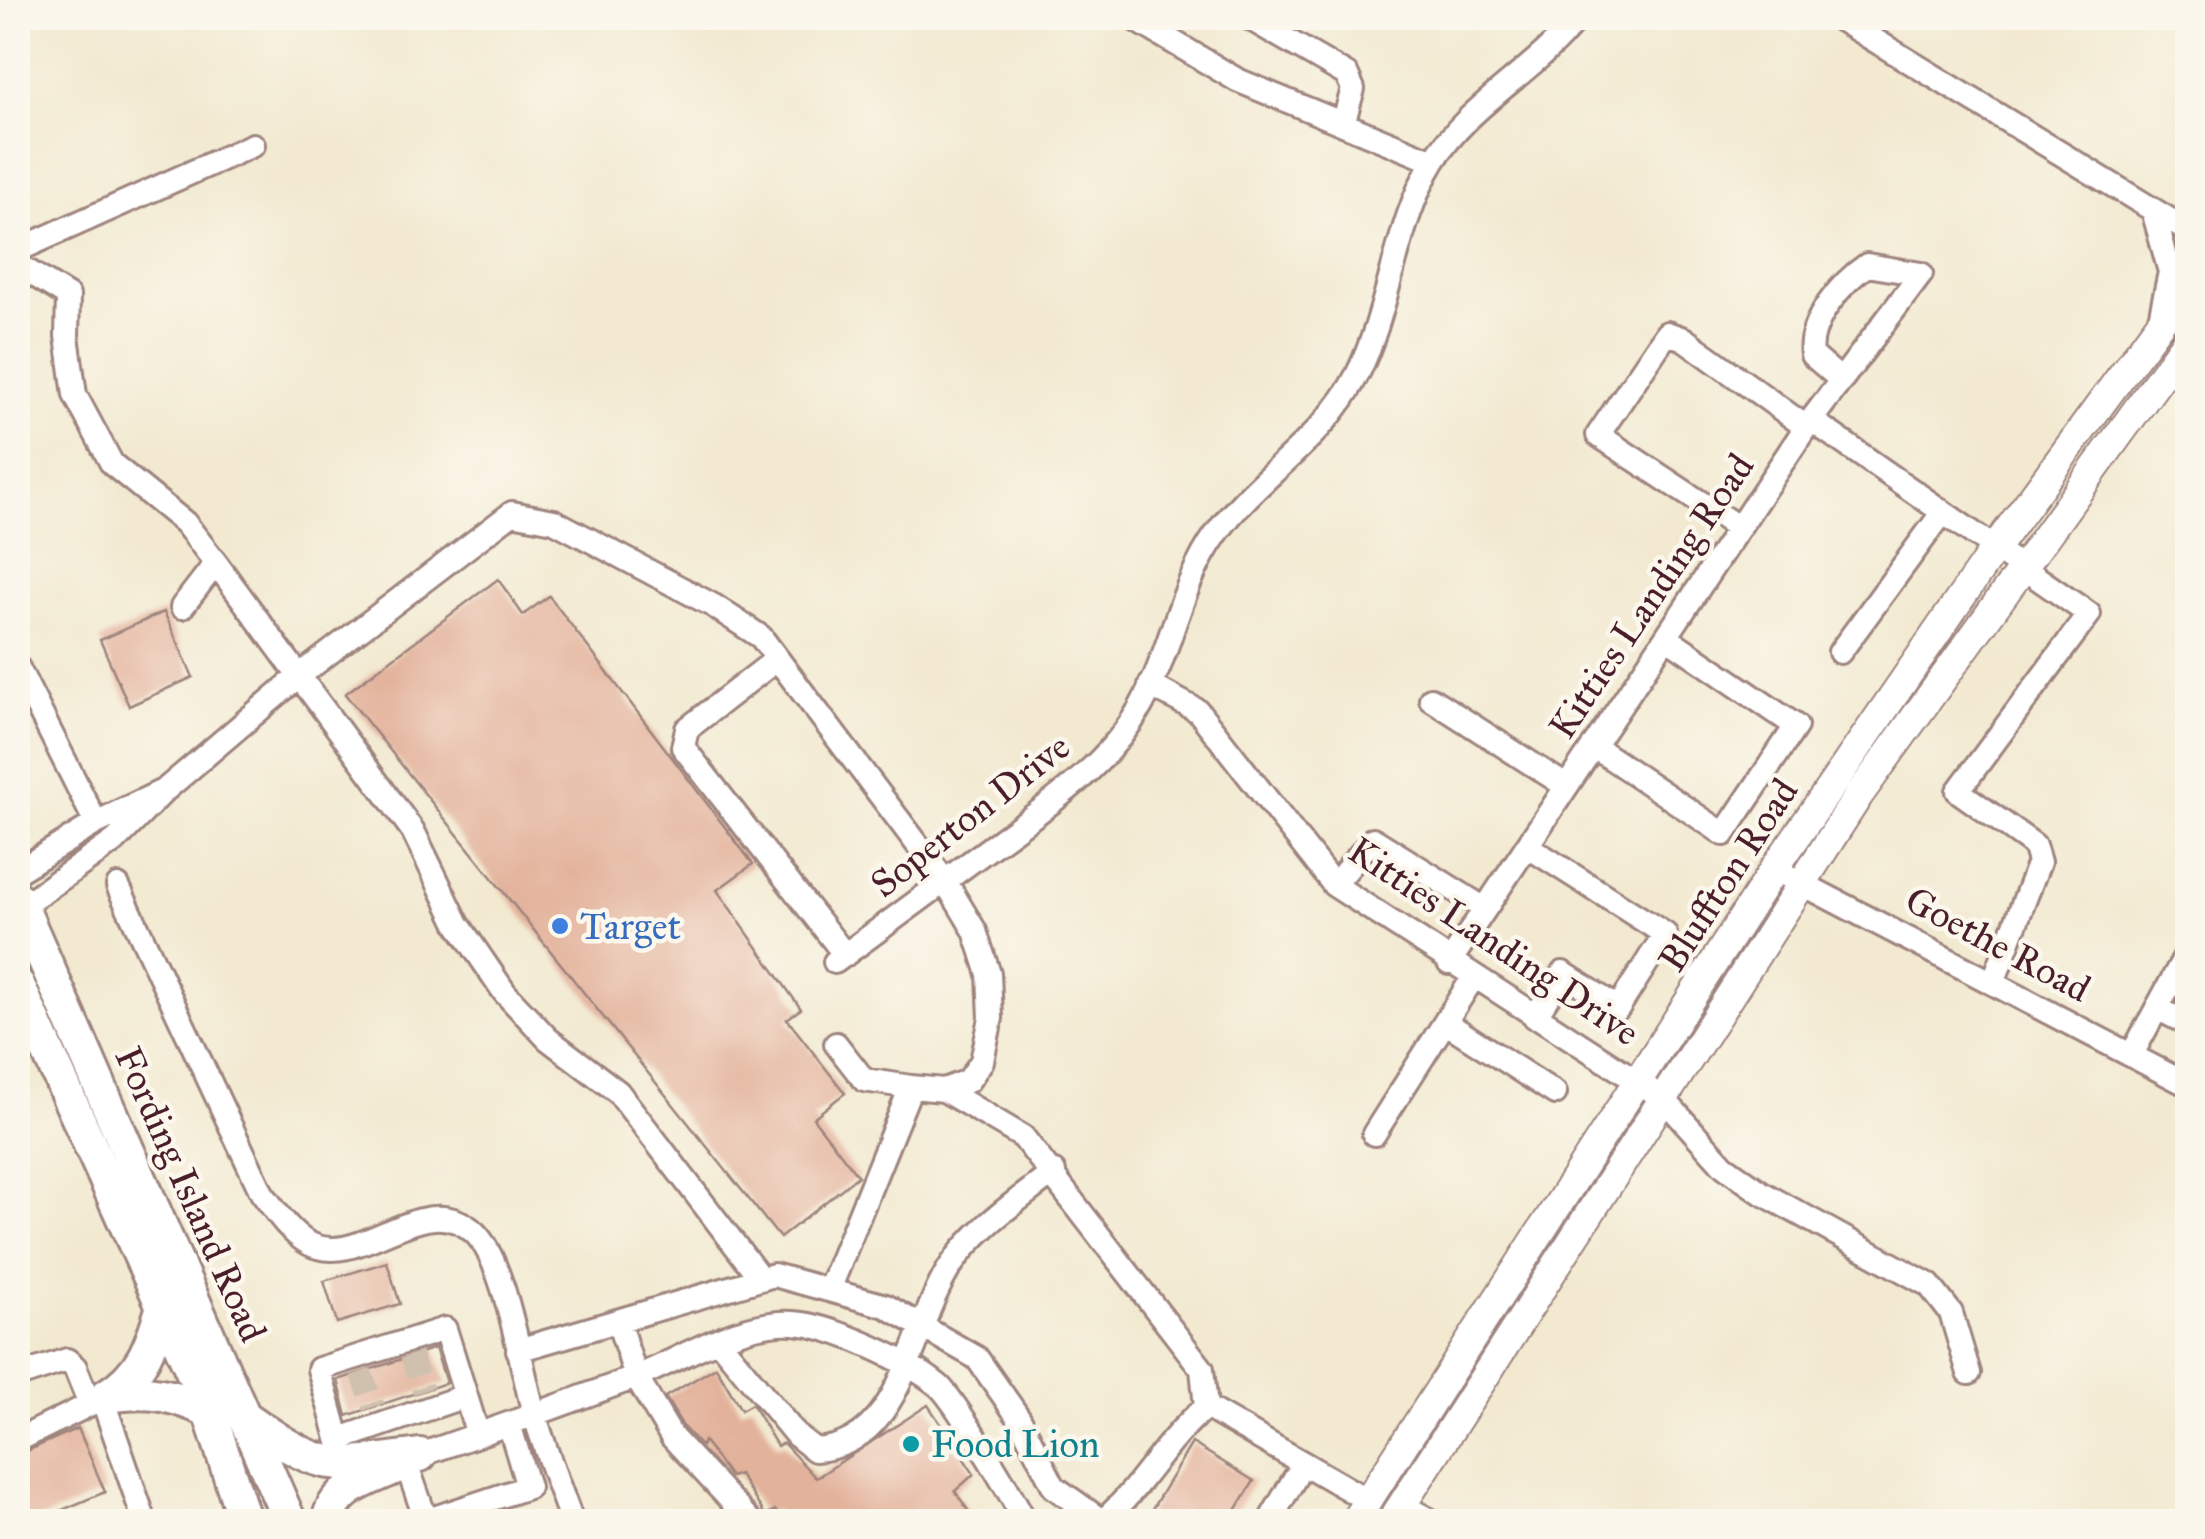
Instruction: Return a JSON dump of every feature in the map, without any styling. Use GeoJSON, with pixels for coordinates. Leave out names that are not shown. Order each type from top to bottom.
{"type":"FeatureCollection","features":[{"type":"Feature","properties":{"kind":"highway","name":"Fording Island Road"},"geometry":{"type":"LineString","coordinates":[[19,905],[290,1522]]}},
{"type":"Feature","properties":{"kind":"highway","name":"Fording Island Road"},"geometry":{"type":"LineString","coordinates":[[18,985],[209,1412],[245,1522]]}},
{"type":"Feature","properties":{"kind":"highway"},"geometry":{"type":"LineString","coordinates":[[99,1400],[128,1383],[150,1352],[163,1306]]}},
{"type":"Feature","properties":{"kind":"highway"},"geometry":{"type":"LineString","coordinates":[[99,1400],[148,1391],[175,1396],[209,1412]]}},
{"type":"Feature","properties":{"kind":"highway"},"geometry":{"type":"LineString","coordinates":[[245,1417],[296,1453],[316,1462],[343,1451],[410,1458]]}},
{"type":"Feature","properties":{"kind":"highway"},"geometry":{"type":"LineString","coordinates":[[328,1522],[332,1503],[344,1492],[410,1458]]}},
{"type":"Feature","properties":{"kind":"main road","name":"Bluffton Road"},"geometry":{"type":"LineString","coordinates":[[1361,1511],[1774,869],[1995,548],[2188,285]]}},
{"type":"Feature","properties":{"kind":"main road","name":"Bluffton Road"},"geometry":{"type":"LineString","coordinates":[[1396,1513],[1907,724],[2188,338]]}},
{"type":"Feature","properties":{"kind":"street"},"geometry":{"type":"LineString","coordinates":[[1249,18],[1347,75],[1353,89],[1343,124]]}},
{"type":"Feature","properties":{"kind":"street"},"geometry":{"type":"LineString","coordinates":[[1541,18],[1571,25]]}},
{"type":"Feature","properties":{"kind":"street"},"geometry":{"type":"LineString","coordinates":[[1838,18],[2188,231]]}},
{"type":"Feature","properties":{"kind":"street"},"geometry":{"type":"LineString","coordinates":[[1149,22],[1237,80],[1433,162]]}},
{"type":"Feature","properties":{"kind":"street","name":"Soperton Drive"},"geometry":{"type":"LineString","coordinates":[[778,659],[687,729],[683,747],[840,959],[1065,792],[1112,747],[1150,685],[1215,535],[1250,494],[1310,441],[1355,380],[1381,325],[1407,226],[1433,162],[1499,89],[1571,25]]}},
{"type":"Feature","properties":{"kind":"street"},"geometry":{"type":"LineString","coordinates":[[18,250],[253,144]]}},
{"type":"Feature","properties":{"kind":"street"},"geometry":{"type":"LineString","coordinates":[[2153,210],[2170,272],[2159,324]]}},
{"type":"Feature","properties":{"kind":"street"},"geometry":{"type":"LineString","coordinates":[[18,265],[68,296],[67,336],[75,395],[112,464],[186,522],[413,832],[458,924],[506,993],[548,1039],[618,1092],[761,1279]]}},
{"type":"Feature","properties":{"kind":"street","name":"Kitties Landing Road"},"geometry":{"type":"LineString","coordinates":[[1448,963],[1809,423],[1921,274],[1867,265],[1842,282],[1810,342],[1812,355],[1841,380]]}},
{"type":"Feature","properties":{"kind":"street"},"geometry":{"type":"LineString","coordinates":[[1739,528],[1598,435],[1666,333],[1684,340],[1943,512],[2089,614],[1958,791],[2034,845],[2039,862],[1994,980]]}},
{"type":"Feature","properties":{"kind":"street"},"geometry":{"type":"LineString","coordinates":[[1840,652],[1943,512]]}},
{"type":"Feature","properties":{"kind":"street"},"geometry":{"type":"LineString","coordinates":[[19,905],[116,840],[164,790],[299,676],[512,514],[554,522],[714,606],[761,637],[944,881],[976,932],[989,974],[991,1018],[982,1061],[968,1081],[944,1090]]}},
{"type":"Feature","properties":{"kind":"street"},"geometry":{"type":"LineString","coordinates":[[182,607],[216,564]]}},
{"type":"Feature","properties":{"kind":"street"},"geometry":{"type":"LineString","coordinates":[[1593,746],[1724,834],[1796,726],[1666,637]]}},
{"type":"Feature","properties":{"kind":"street"},"geometry":{"type":"LineString","coordinates":[[18,668],[96,823]]}},
{"type":"Feature","properties":{"kind":"street","name":"Kitties Landing Drive"},"geometry":{"type":"LineString","coordinates":[[1150,685],[1198,710],[1334,885],[1448,963],[1663,1098],[1724,1166],[1762,1193],[1929,1285],[1951,1314],[1968,1373]]}},
{"type":"Feature","properties":{"kind":"street"},"geometry":{"type":"LineString","coordinates":[[1431,699],[1566,786]]}},
{"type":"Feature","properties":{"kind":"street"},"geometry":{"type":"LineString","coordinates":[[18,871],[96,823],[164,790]]}},
{"type":"Feature","properties":{"kind":"street"},"geometry":{"type":"LineString","coordinates":[[1334,885],[1373,839],[1484,909]]}},
{"type":"Feature","properties":{"kind":"street"},"geometry":{"type":"LineString","coordinates":[[1527,846],[1665,934],[1618,1008],[1563,973],[1535,1017]]}},
{"type":"Feature","properties":{"kind":"street","name":"Goethe Road"},"geometry":{"type":"LineString","coordinates":[[1774,869],[2188,1084]]}},
{"type":"Feature","properties":{"kind":"street"},"geometry":{"type":"LineString","coordinates":[[118,886],[262,1193],[285,1224],[309,1243],[341,1248],[424,1218],[452,1221],[474,1232],[492,1257],[535,1415],[572,1522]]}},
{"type":"Feature","properties":{"kind":"street"},"geometry":{"type":"LineString","coordinates":[[2132,1054],[2188,950]]}},
{"type":"Feature","properties":{"kind":"street"},"geometry":{"type":"LineString","coordinates":[[1374,1134],[1473,978]]}},
{"type":"Feature","properties":{"kind":"street"},"geometry":{"type":"LineString","coordinates":[[2157,1008],[2188,1024]]}},
{"type":"Feature","properties":{"kind":"street"},"geometry":{"type":"LineString","coordinates":[[1445,1022],[1555,1093]]}},
{"type":"Feature","properties":{"kind":"street"},"geometry":{"type":"LineString","coordinates":[[836,1044],[864,1080],[944,1090],[1023,1138],[1054,1172],[1202,1369],[1206,1407]]}},
{"type":"Feature","properties":{"kind":"street"},"geometry":{"type":"LineString","coordinates":[[828,1290],[911,1086]]}},
{"type":"Feature","properties":{"kind":"street"},"geometry":{"type":"LineString","coordinates":[[718,1341],[796,1434],[816,1450],[842,1448],[871,1428],[906,1367],[949,1267],[971,1239],[1054,1172]]}},
{"type":"Feature","properties":{"kind":"street"},"geometry":{"type":"LineString","coordinates":[[518,1350],[774,1275],[886,1306],[923,1323],[977,1358],[1019,1418],[1054,1487],[1103,1521],[1131,1497],[1176,1431],[1206,1407]]}},
{"type":"Feature","properties":{"kind":"street"},"geometry":{"type":"LineString","coordinates":[[618,1321],[636,1376],[672,1437],[751,1522]]}},
{"type":"Feature","properties":{"kind":"street"},"geometry":{"type":"LineString","coordinates":[[509,1424],[528,1486],[424,1521],[410,1458],[636,1376],[738,1329],[792,1322],[825,1329],[941,1388],[1024,1522]]}},
{"type":"Feature","properties":{"kind":"street"},"geometry":{"type":"LineString","coordinates":[[466,1396],[426,1400],[377,1416],[343,1451],[319,1369],[359,1364],[408,1348],[445,1329],[466,1396],[478,1435]]}},
{"type":"Feature","properties":{"kind":"street"},"geometry":{"type":"LineString","coordinates":[[18,1376],[67,1360],[75,1367],[99,1400],[140,1520]]}},
{"type":"Feature","properties":{"kind":"street"},"geometry":{"type":"LineString","coordinates":[[18,1440],[99,1400]]}},
{"type":"Feature","properties":{"kind":"street"},"geometry":{"type":"LineString","coordinates":[[1206,1407],[1303,1464],[1361,1511]]}},
{"type":"Feature","properties":{"kind":"street"},"geometry":{"type":"LineString","coordinates":[[1269,1522],[1303,1464]]}},
{"type":"Feature","properties":{"kind":"street"},"geometry":{"type":"LineString","coordinates":[[1396,1513],[1433,1522]]}},
{"type":"Feature","properties":{"kind":"building"},"geometry":{"type":"Polygon","coordinates":[[[498,579],[523,615],[549,596],[753,864],[717,890],[801,1009],[787,1019],[845,1093],[813,1118],[858,1176],[780,1238],[345,694],[498,579]]]}},
{"type":"Feature","properties":{"kind":"building"},"geometry":{"type":"Polygon","coordinates":[[[164,612],[193,677],[129,706],[100,640],[164,612]]]}},
{"type":"Feature","properties":{"kind":"building"},"geometry":{"type":"Polygon","coordinates":[[[387,1262],[400,1304],[337,1323],[324,1281],[387,1262]]]}},
{"type":"Feature","properties":{"kind":"building"},"geometry":{"type":"Polygon","coordinates":[[[435,1348],[446,1383],[347,1416],[338,1380],[435,1348]]]}},
{"type":"Feature","properties":{"kind":"building","name":"Food Lion"},"geometry":{"type":"Polygon","coordinates":[[[716,1367],[741,1410],[752,1404],[777,1446],[783,1443],[816,1478],[928,1405],[974,1474],[955,1491],[976,1522],[783,1522],[775,1510],[765,1515],[739,1474],[730,1477],[704,1441],[701,1446],[684,1428],[665,1397],[716,1367]]]}},
{"type":"Feature","properties":{"kind":"building"},"geometry":{"type":"Polygon","coordinates":[[[78,1428],[105,1492],[34,1522],[18,1522],[18,1455],[78,1428]]]}},
{"type":"Feature","properties":{"kind":"building"},"geometry":{"type":"Polygon","coordinates":[[[1192,1443],[1254,1481],[1229,1522],[1144,1522],[1192,1443]]]}},
{"type":"Feature","properties":{"kind":"tunnel"},"geometry":{"type":"LineString","coordinates":[[411,1355],[423,1391]]}},
{"type":"Feature","properties":{"kind":"tunnel"},"geometry":{"type":"LineString","coordinates":[[361,1372],[374,1407]]}},
{"type":"Feature","properties":{"kind":"place","name":"Target"},"geometry":{"type":"Point","coordinates":[560,926]}},
{"type":"Feature","properties":{"kind":"place","name":"Food Lion"},"geometry":{"type":"Point","coordinates":[911,1444]}}]}
